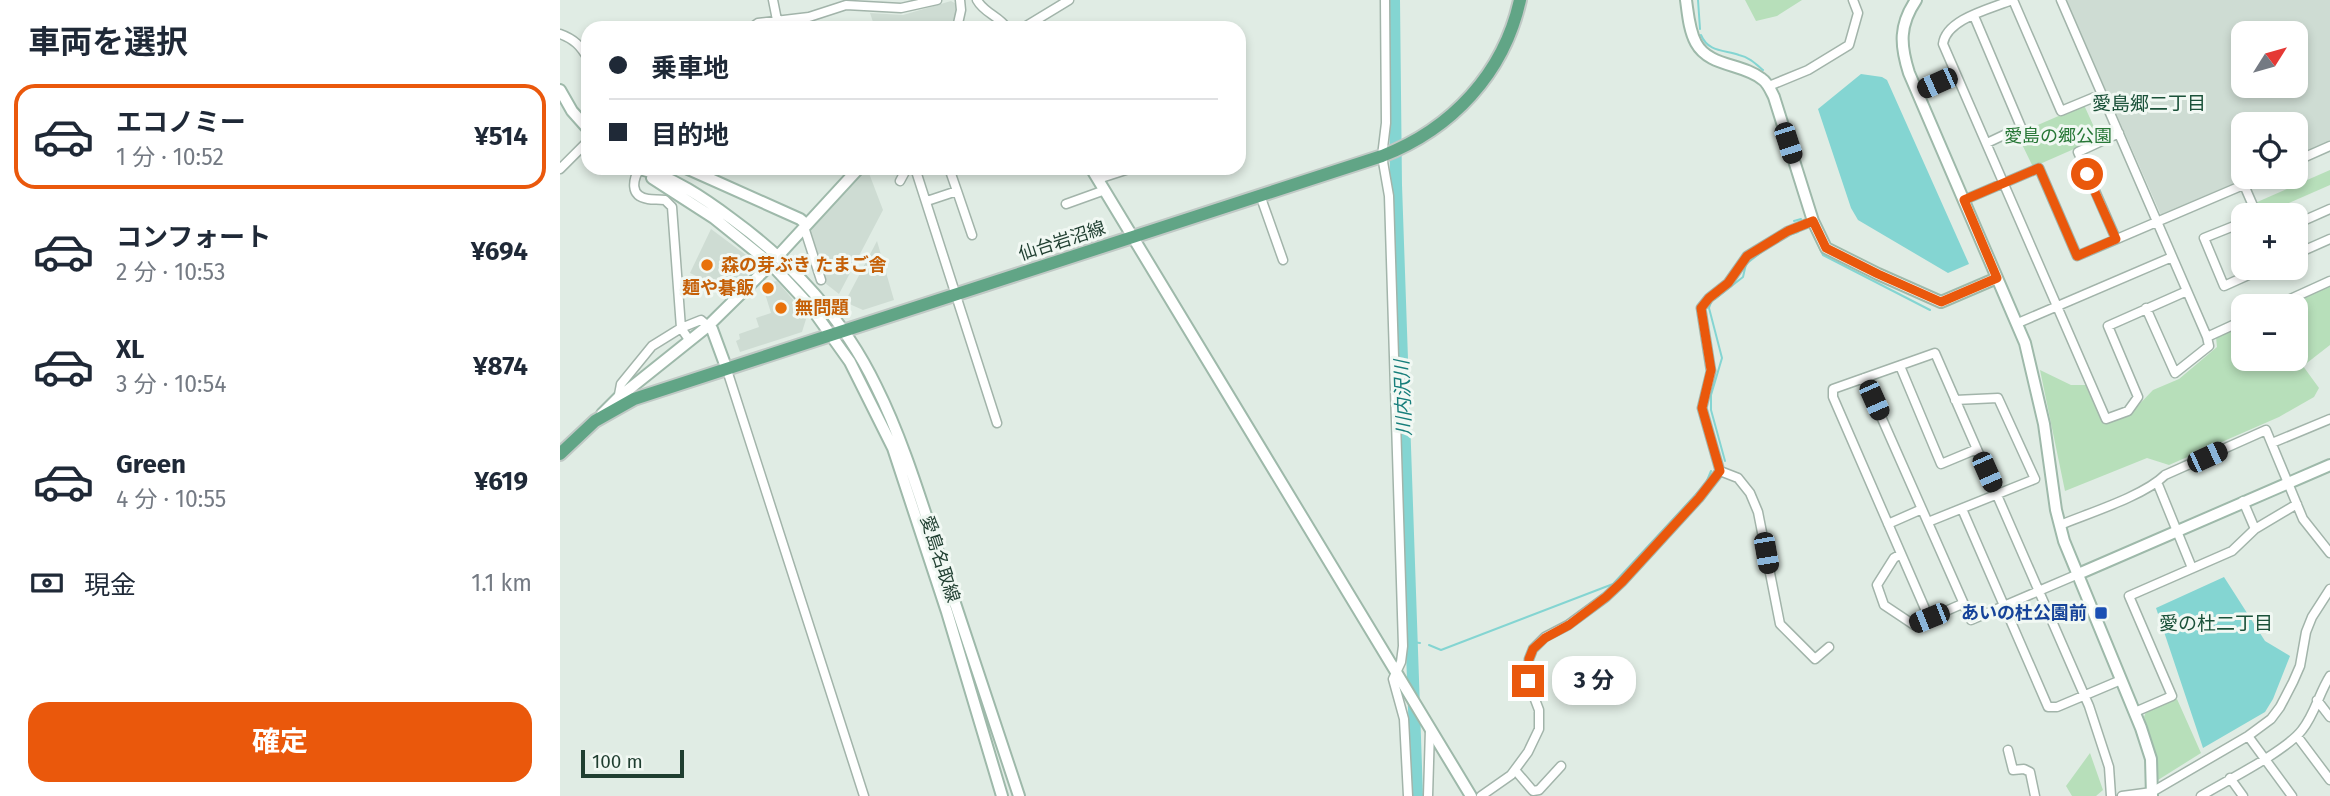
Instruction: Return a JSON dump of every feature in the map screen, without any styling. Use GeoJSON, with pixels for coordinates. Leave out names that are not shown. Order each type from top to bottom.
{"type":"FeatureCollection","features":[{"type":"Feature","properties":{"kind":"main road","name":"仙台岩沼線"},"geometry":{"type":"LineString","coordinates":[[560,454],[617,402],[1404,147],[1442,124],[1475,92],[1504,49],[1520,0]]}},
{"type":"Feature","properties":{"kind":"street"},"geometry":{"type":"LineString","coordinates":[[773,0],[777,20]]}},
{"type":"Feature","properties":{"kind":"street"},"geometry":{"type":"LineString","coordinates":[[771,21],[809,16],[846,5],[901,8],[937,0]]}},
{"type":"Feature","properties":{"kind":"street"},"geometry":{"type":"LineString","coordinates":[[959,21],[960,0]]}},
{"type":"Feature","properties":{"kind":"street"},"geometry":{"type":"LineString","coordinates":[[977,0],[982,9],[1002,21]]}},
{"type":"Feature","properties":{"kind":"street"},"geometry":{"type":"LineString","coordinates":[[1034,21],[1069,0]]}},
{"type":"Feature","properties":{"kind":"street"},"geometry":{"type":"LineString","coordinates":[[1385,0],[1385,155],[1402,633],[1399,676]]}},
{"type":"Feature","properties":{"kind":"street"},"geometry":{"type":"LineString","coordinates":[[1686,0],[1689,22],[1699,48],[1718,61],[1763,79],[1769,86],[1813,221],[1826,248],[1941,302],[1997,278]]}},
{"type":"Feature","properties":{"kind":"street"},"geometry":{"type":"LineString","coordinates":[[1769,86],[1808,70],[1849,45],[1858,13],[1853,0]]}},
{"type":"Feature","properties":{"kind":"street"},"geometry":{"type":"LineString","coordinates":[[1916,0],[1906,16],[1902,52],[2018,323],[2030,361],[2044,424],[2060,525],[2076,575],[2135,712],[2151,759],[2152,794]]}},
{"type":"Feature","properties":{"kind":"street"},"geometry":{"type":"LineString","coordinates":[[2102,94],[2061,111],[2012,0],[1954,25],[1944,39],[1943,44],[1956,75],[2106,419],[2128,411],[2138,397],[2108,326],[2187,291]]}},
{"type":"Feature","properties":{"kind":"street"},"geometry":{"type":"LineString","coordinates":[[2061,0],[2209,346],[2175,373],[2146,309]]}},
{"type":"Feature","properties":{"kind":"street"},"geometry":{"type":"LineString","coordinates":[[1973,16],[2021,127],[1987,142]]}},
{"type":"Feature","properties":{"kind":"street"},"geometry":{"type":"LineString","coordinates":[[560,34],[572,39],[581,48]]}},
{"type":"Feature","properties":{"kind":"street"},"geometry":{"type":"LineString","coordinates":[[1918,92],[1956,75]]}},
{"type":"Feature","properties":{"kind":"street"},"geometry":{"type":"LineString","coordinates":[[560,90],[581,121]]}},
{"type":"Feature","properties":{"kind":"street"},"geometry":{"type":"LineString","coordinates":[[2116,239],[2078,152],[2119,133]]}},
{"type":"Feature","properties":{"kind":"street"},"geometry":{"type":"LineString","coordinates":[[2308,156],[2330,146]]}},
{"type":"Feature","properties":{"kind":"street"},"geometry":{"type":"LineString","coordinates":[[560,169],[581,148]]}},
{"type":"Feature","properties":{"kind":"street"},"geometry":{"type":"LineString","coordinates":[[1964,200],[2039,168],[2077,256],[2234,189]]}},
{"type":"Feature","properties":{"kind":"street"},"geometry":{"type":"LineString","coordinates":[[637,175],[633,185],[636,192],[646,199],[665,200],[672,207],[681,328],[690,341]]}},
{"type":"Feature","properties":{"kind":"street"},"geometry":{"type":"LineString","coordinates":[[659,175],[707,201],[743,227],[774,260],[810,289],[837,332]]}},
{"type":"Feature","properties":{"kind":"street"},"geometry":{"type":"LineString","coordinates":[[702,175],[800,219],[805,226],[821,280]]}},
{"type":"Feature","properties":{"kind":"street"},"geometry":{"type":"LineString","coordinates":[[617,402],[708,326],[852,175]]}},
{"type":"Feature","properties":{"kind":"street"},"geometry":{"type":"LineString","coordinates":[[900,181],[903,175]]}},
{"type":"Feature","properties":{"kind":"street"},"geometry":{"type":"LineString","coordinates":[[918,175],[997,422]]}},
{"type":"Feature","properties":{"kind":"street"},"geometry":{"type":"LineString","coordinates":[[951,175],[972,235]]}},
{"type":"Feature","properties":{"kind":"street"},"geometry":{"type":"LineString","coordinates":[[1095,175],[1471,796]]}},
{"type":"Feature","properties":{"kind":"street"},"geometry":{"type":"LineString","coordinates":[[1098,179],[1110,175]]}},
{"type":"Feature","properties":{"kind":"street"},"geometry":{"type":"LineString","coordinates":[[1066,204],[1105,190]]}},
{"type":"Feature","properties":{"kind":"street"},"geometry":{"type":"LineString","coordinates":[[927,201],[957,191]]}},
{"type":"Feature","properties":{"kind":"street"},"geometry":{"type":"LineString","coordinates":[[1260,195],[1283,260]]}},
{"type":"Feature","properties":{"kind":"street"},"geometry":{"type":"LineString","coordinates":[[2308,219],[2330,209]]}},
{"type":"Feature","properties":{"kind":"street"},"geometry":{"type":"LineString","coordinates":[[1720,471],[1702,408],[1711,370],[1701,308],[1728,283],[1753,251],[1788,231],[1813,221]]}},
{"type":"Feature","properties":{"kind":"street"},"geometry":{"type":"LineString","coordinates":[[2231,228],[2204,239],[2224,286],[2237,280]]}},
{"type":"Feature","properties":{"kind":"street"},"geometry":{"type":"LineString","coordinates":[[2308,249],[2330,239]]}},
{"type":"Feature","properties":{"kind":"street"},"geometry":{"type":"LineString","coordinates":[[2018,323],[2172,257]]}},
{"type":"Feature","properties":{"kind":"street"},"geometry":{"type":"LineString","coordinates":[[2301,294],[2330,281]]}},
{"type":"Feature","properties":{"kind":"street"},"geometry":{"type":"LineString","coordinates":[[617,402],[621,384],[652,346],[681,328],[701,320],[712,329],[864,796]]}},
{"type":"Feature","properties":{"kind":"street"},"geometry":{"type":"LineString","coordinates":[[2207,337],[2231,326]]}},
{"type":"Feature","properties":{"kind":"street","name":"愛島名取線"},"geometry":{"type":"LineString","coordinates":[[837,332],[893,448],[947,612],[1002,796]]}},
{"type":"Feature","properties":{"kind":"street","name":"愛島名取線"},"geometry":{"type":"LineString","coordinates":[[837,332],[876,385],[910,468],[1019,796]]}},
{"type":"Feature","properties":{"kind":"street"},"geometry":{"type":"LineString","coordinates":[[1929,618],[1833,397],[1833,389],[1934,354],[2084,695],[2106,753],[2111,796]]}},
{"type":"Feature","properties":{"kind":"street"},"geometry":{"type":"LineString","coordinates":[[1900,366],[1941,464],[1977,449]]}},
{"type":"Feature","properties":{"kind":"street"},"geometry":{"type":"LineString","coordinates":[[1864,378],[1970,620],[2330,465]]}},
{"type":"Feature","properties":{"kind":"street"},"geometry":{"type":"LineString","coordinates":[[1928,522],[2035,479],[1998,398],[1955,400]]}},
{"type":"Feature","properties":{"kind":"street"},"geometry":{"type":"LineString","coordinates":[[2272,443],[2330,419]]}},
{"type":"Feature","properties":{"kind":"street"},"geometry":{"type":"LineString","coordinates":[[2060,525],[2266,430],[2303,519],[2330,552]]}},
{"type":"Feature","properties":{"kind":"street"},"geometry":{"type":"LineString","coordinates":[[1720,471],[1738,478],[1754,501],[1780,624],[1784,631],[1815,659],[1829,647]]}},
{"type":"Feature","properties":{"kind":"street"},"geometry":{"type":"LineString","coordinates":[[1481,796],[1511,775],[1528,752],[1539,729],[1539,710],[1528,681],[1529,659],[1533,649],[1545,638],[1569,625],[1622,582],[1699,498],[1720,471]]}},
{"type":"Feature","properties":{"kind":"street"},"geometry":{"type":"LineString","coordinates":[[2157,482],[2192,568]]}},
{"type":"Feature","properties":{"kind":"street"},"geometry":{"type":"LineString","coordinates":[[2243,501],[2255,529]]}},
{"type":"Feature","properties":{"kind":"street"},"geometry":{"type":"LineString","coordinates":[[2135,712],[2172,696],[2129,596],[2232,551],[2255,529],[2297,504]]}},
{"type":"Feature","properties":{"kind":"street"},"geometry":{"type":"LineString","coordinates":[[1888,524],[1922,509]]}},
{"type":"Feature","properties":{"kind":"street"},"geometry":{"type":"LineString","coordinates":[[1962,509],[2048,707],[2057,707],[2121,680]]}},
{"type":"Feature","properties":{"kind":"street"},"geometry":{"type":"LineString","coordinates":[[1901,554],[1894,558],[1877,585],[1884,605],[1914,625],[1962,604]]}},
{"type":"Feature","properties":{"kind":"street"},"geometry":{"type":"LineString","coordinates":[[2122,796],[2152,794],[2248,736],[2271,719],[2287,696],[2300,666],[2305,632],[2330,589]]}},
{"type":"Feature","properties":{"kind":"street"},"geometry":{"type":"LineString","coordinates":[[1399,676],[1393,679],[1404,719],[1408,796]]}},
{"type":"Feature","properties":{"kind":"street"},"geometry":{"type":"LineString","coordinates":[[2201,796],[2297,736],[2308,722],[2330,676]]}},
{"type":"Feature","properties":{"kind":"street"},"geometry":{"type":"LineString","coordinates":[[2317,700],[2330,717]]}},
{"type":"Feature","properties":{"kind":"street"},"geometry":{"type":"LineString","coordinates":[[1427,722],[1428,796]]}},
{"type":"Feature","properties":{"kind":"street"},"geometry":{"type":"LineString","coordinates":[[2248,736],[2292,796]]}},
{"type":"Feature","properties":{"kind":"street"},"geometry":{"type":"LineString","coordinates":[[2297,736],[2330,779]]}},
{"type":"Feature","properties":{"kind":"street"},"geometry":{"type":"LineString","coordinates":[[2008,750],[2013,770],[2024,769],[2030,772],[2035,796]]}},
{"type":"Feature","properties":{"kind":"street"},"geometry":{"type":"LineString","coordinates":[[1515,770],[1532,791],[1539,790],[1561,766]]}},
{"type":"Feature","properties":{"kind":"street"},"geometry":{"type":"LineString","coordinates":[[2230,778],[2243,796]]}},
{"type":"Feature","properties":{"kind":"shaded area"},"geometry":{"type":"Polygon","coordinates":[[[2066,0],[2330,0],[2330,141],[2308,151],[2308,112],[2231,112],[2231,184],[2161,215],[2066,0]]]}},
{"type":"Feature","properties":{"kind":"shaded area"},"geometry":{"type":"Polygon","coordinates":[[[951,1],[958,5],[955,21],[873,21],[870,13],[903,15],[951,1]]]}},
{"type":"Feature","properties":{"kind":"shaded area"},"geometry":{"type":"Polygon","coordinates":[[[861,175],[870,175],[883,210],[839,294],[825,283],[809,231],[861,175]]]}},
{"type":"Feature","properties":{"kind":"shaded area"},"geometry":{"type":"Polygon","coordinates":[[[711,229],[750,258],[753,270],[725,298],[718,287],[690,273],[711,229]]]}},
{"type":"Feature","properties":{"kind":"shaded area"},"geometry":{"type":"Polygon","coordinates":[[[877,241],[894,300],[863,310],[845,302],[877,241]]]}},
{"type":"Feature","properties":{"kind":"shaded area"},"geometry":{"type":"Polygon","coordinates":[[[777,281],[807,316],[802,332],[740,352],[736,341],[740,339],[739,334],[759,327],[756,318],[771,313],[762,284],[777,281]]]}},
{"type":"Feature","properties":{"kind":"green space"},"geometry":{"type":"Polygon","coordinates":[[[1745,0],[1802,0],[1777,16],[1756,21],[1745,0]]]}},
{"type":"Feature","properties":{"kind":"green space","name":"愛島の郷公園"},"geometry":{"type":"Polygon","coordinates":[[[2084,105],[2099,138],[2033,167],[2017,134],[2084,105]]]}},
{"type":"Feature","properties":{"kind":"green space"},"geometry":{"type":"Polygon","coordinates":[[[2330,170],[2330,185],[2289,203],[2255,203],[2287,189],[2308,189],[2308,180],[2330,170]]]}},
{"type":"Feature","properties":{"kind":"green space"},"geometry":{"type":"Polygon","coordinates":[[[2330,286],[2330,345],[2308,362],[2308,296],[2330,286]]]}},
{"type":"Feature","properties":{"kind":"green space"},"geometry":{"type":"Polygon","coordinates":[[[2231,330],[2231,371],[2307,371],[2319,388],[2314,397],[2279,417],[2169,465],[2147,458],[2065,491],[2040,370],[2071,385],[2088,385],[2105,423],[2129,415],[2153,390],[2179,379],[2217,347],[2216,337],[2231,330]]]}},
{"type":"Feature","properties":{"kind":"green space"},"geometry":{"type":"Polygon","coordinates":[[[2177,699],[2201,753],[2158,780],[2155,751],[2144,717],[2146,712],[2177,699]]]}},
{"type":"Feature","properties":{"kind":"green space"},"geometry":{"type":"Polygon","coordinates":[[[2090,753],[2103,790],[2096,796],[2072,796],[2066,786],[2090,753]]]}},
{"type":"Feature","properties":{"kind":"water"},"geometry":{"type":"Polygon","coordinates":[[[1861,74],[1887,80],[1969,264],[1948,273],[1858,220],[1851,208],[1818,109],[1861,74]]]}},
{"type":"Feature","properties":{"kind":"water"},"geometry":{"type":"Polygon","coordinates":[[[2224,577],[2265,641],[2290,656],[2265,712],[2203,748],[2156,608],[2224,577]]]}},
{"type":"Feature","properties":{"kind":"waterway","name":"川内沢川"},"geometry":{"type":"LineString","coordinates":[[1394,0],[1396,185],[1417,796]]}},
{"type":"Feature","properties":{"kind":"waterway"},"geometry":{"type":"LineString","coordinates":[[1698,0],[1700,29]]}},
{"type":"Feature","properties":{"kind":"waterway"},"geometry":{"type":"LineString","coordinates":[[1701,35],[1708,45],[1746,57],[1763,70]]}},
{"type":"Feature","properties":{"kind":"waterway"},"geometry":{"type":"LineString","coordinates":[[1794,221],[1801,219]]}},
{"type":"Feature","properties":{"kind":"waterway"},"geometry":{"type":"LineString","coordinates":[[1811,230],[1823,255],[1930,310]]}},
{"type":"Feature","properties":{"kind":"waterway"},"geometry":{"type":"LineString","coordinates":[[1786,236],[1798,232]]}},
{"type":"Feature","properties":{"kind":"waterway"},"geometry":{"type":"LineString","coordinates":[[1715,299],[1743,277],[1746,264],[1764,250]]}},
{"type":"Feature","properties":{"kind":"waterway"},"geometry":{"type":"LineString","coordinates":[[1711,302],[1709,308],[1722,358],[1711,395],[1711,410],[1725,461]]}},
{"type":"Feature","properties":{"kind":"waterway"},"geometry":{"type":"LineString","coordinates":[[1706,483],[1711,471]]}},
{"type":"Feature","properties":{"kind":"waterway"},"geometry":{"type":"LineString","coordinates":[[1429,645],[1441,650],[1613,584],[1700,490]]}},
{"type":"Feature","properties":{"kind":"waterway"},"geometry":{"type":"LineString","coordinates":[[1412,642],[1420,643]]}},
{"type":"Feature","properties":{"kind":"place","name":"森の芽ぶき たまご舎"},"geometry":{"type":"Point","coordinates":[707,265]}},
{"type":"Feature","properties":{"kind":"place","name":"麺や碁飯"},"geometry":{"type":"Point","coordinates":[768,288]}},
{"type":"Feature","properties":{"kind":"place","name":"無問題"},"geometry":{"type":"Point","coordinates":[781,308]}},
{"type":"Feature","properties":{"kind":"place","name":"あいの杜公園前"},"geometry":{"type":"Point","coordinates":[2101,613]}},
{"type":"Feature","properties":{"kind":"district","name":"愛島郷二丁目"},"geometry":{"type":"Point","coordinates":[2149,103]}},
{"type":"Feature","properties":{"kind":"district","name":"愛の杜二丁目"},"geometry":{"type":"Point","coordinates":[2216,623]}},
{"type":"Feature","properties":{"kind":"route"},"geometry":{"type":"LineString","coordinates":[[1528,681],[1529,659],[1533,649],[1545,638],[1569,625],[1622,582],[1699,498],[1720,471],[1702,408],[1711,370],[1701,308],[1728,283],[1747,256],[1788,231],[1813,221],[1826,248],[1941,302],[1997,278],[1964,200],[2039,168],[2077,256],[2116,239],[2087,174]]}}]}
